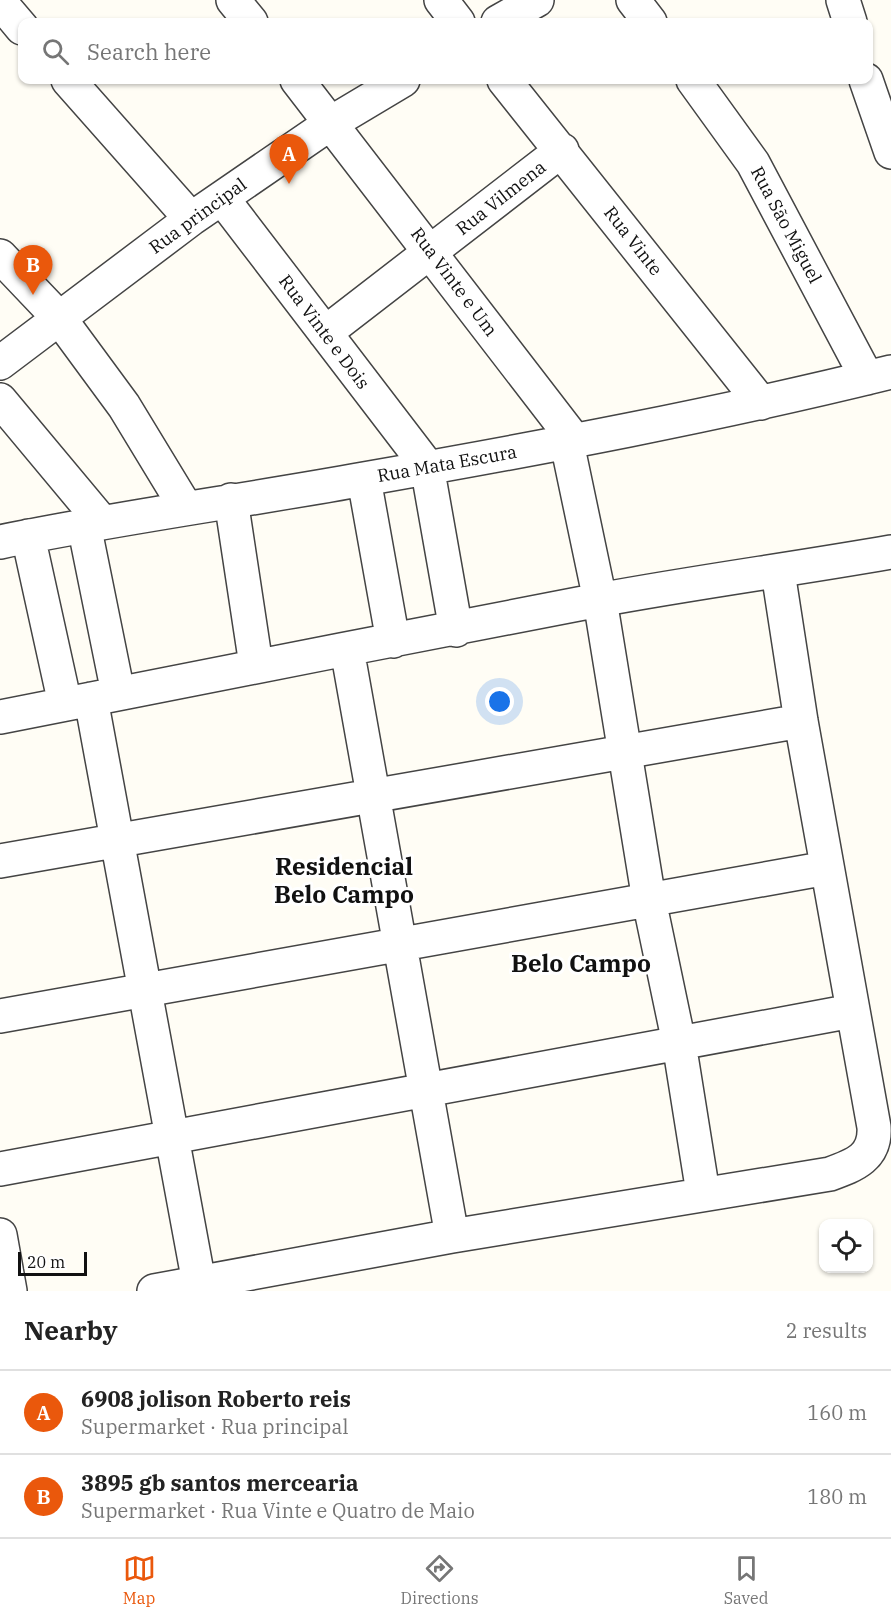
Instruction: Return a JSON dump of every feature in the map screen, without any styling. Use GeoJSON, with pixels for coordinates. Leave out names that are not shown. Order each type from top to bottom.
{"type":"FeatureCollection","features":[{"type":"Feature","properties":{"kind":"street"},"geometry":{"type":"LineString","coordinates":[[233,0],[248,18]]}},
{"type":"Feature","properties":{"kind":"street"},"geometry":{"type":"LineString","coordinates":[[441,0],[455,18]]}},
{"type":"Feature","properties":{"kind":"street"},"geometry":{"type":"LineString","coordinates":[[505,18],[537,0]]}},
{"type":"Feature","properties":{"kind":"street"},"geometry":{"type":"LineString","coordinates":[[633,0],[647,18]]}},
{"type":"Feature","properties":{"kind":"street"},"geometry":{"type":"LineString","coordinates":[[843,0],[849,18]]}},
{"type":"Feature","properties":{"kind":"street"},"geometry":{"type":"LineString","coordinates":[[0,3],[18,23]]}},
{"type":"Feature","properties":{"kind":"street"},"geometry":{"type":"LineString","coordinates":[[72,84],[191,219]]}},
{"type":"Feature","properties":{"kind":"street","name":"Rua Vinte e Um"},"geometry":{"type":"LineString","coordinates":[[300,84],[431,252],[571,442]]}},
{"type":"Feature","properties":{"kind":"street","name":"Rua principal"},"geometry":{"type":"LineString","coordinates":[[0,363],[191,219],[332,123],[396,84]]}},
{"type":"Feature","properties":{"kind":"street","name":"Rua Vinte"},"geometry":{"type":"LineString","coordinates":[[507,84],[761,403]]}},
{"type":"Feature","properties":{"kind":"street","name":"Rua São Miguel"},"geometry":{"type":"LineString","coordinates":[[696,84],[753,163],[879,375]]}},
{"type":"Feature","properties":{"kind":"street"},"geometry":{"type":"LineString","coordinates":[[867,84],[891,152]]}},
{"type":"Feature","properties":{"kind":"street","name":"Rua Vilmena"},"geometry":{"type":"LineString","coordinates":[[325,333],[562,150]]}},
{"type":"Feature","properties":{"kind":"street","name":"Rua Vinte e Dois"},"geometry":{"type":"LineString","coordinates":[[222,198],[427,466]]}},
{"type":"Feature","properties":{"kind":"street"},"geometry":{"type":"LineString","coordinates":[[0,256],[60,319],[124,406],[186,507]]}},
{"type":"Feature","properties":{"kind":"street","name":"Rua Mata Escura"},"geometry":{"type":"LineString","coordinates":[[14,539],[92,523],[364,479],[571,442],[761,403],[879,375]]}},
{"type":"Feature","properties":{"kind":"street"},"geometry":{"type":"LineString","coordinates":[[0,400],[92,523],[91,699],[199,1283]]}},
{"type":"Feature","properties":{"kind":"street"},"geometry":{"type":"LineString","coordinates":[[571,442],[600,600],[649,900],[679,1043],[703,1193]]}},
{"type":"Feature","properties":{"kind":"street"},"geometry":{"type":"LineString","coordinates":[[427,466],[456,630]]}},
{"type":"Feature","properties":{"kind":"street"},"geometry":{"type":"LineString","coordinates":[[364,479],[393,642]]}},
{"type":"Feature","properties":{"kind":"street"},"geometry":{"type":"LineString","coordinates":[[231,500],[256,665]]}},
{"type":"Feature","properties":{"kind":"street"},"geometry":{"type":"LineString","coordinates":[[14,539],[91,699]]}},
{"type":"Feature","properties":{"kind":"street"},"geometry":{"type":"LineString","coordinates":[[0,717],[256,665],[393,642],[600,600],[891,552]]}},
{"type":"Feature","properties":{"kind":"street"},"geometry":{"type":"LineString","coordinates":[[154,1291],[452,1236],[703,1193],[830,1174],[859,1163],[868,1153],[874,1141],[874,1128],[801,721],[778,572]]}},
{"type":"Feature","properties":{"kind":"street"},"geometry":{"type":"LineString","coordinates":[[347,649],[452,1236]]}},
{"type":"Feature","properties":{"kind":"street"},"geometry":{"type":"LineString","coordinates":[[0,861],[801,721]]}},
{"type":"Feature","properties":{"kind":"street"},"geometry":{"type":"LineString","coordinates":[[0,1016],[827,868]]}},
{"type":"Feature","properties":{"kind":"street"},"geometry":{"type":"LineString","coordinates":[[0,1169],[852,1011]]}},
{"type":"Feature","properties":{"kind":"street"},"geometry":{"type":"LineString","coordinates":[[0,1236],[10,1291]]}},
{"type":"Feature","properties":{"kind":"place","name":"6908 jolison Roberto reis"},"geometry":{"type":"Point","coordinates":[289,184]}},
{"type":"Feature","properties":{"kind":"place","name":"3895 gb santos mercearia"},"geometry":{"type":"Point","coordinates":[33,295]}},
{"type":"Feature","properties":{"kind":"district","name":"Residencial Belo Campo"},"geometry":{"type":"Point","coordinates":[344,881]}},
{"type":"Feature","properties":{"kind":"district","name":"Belo Campo"},"geometry":{"type":"Point","coordinates":[581,964]}}]}
